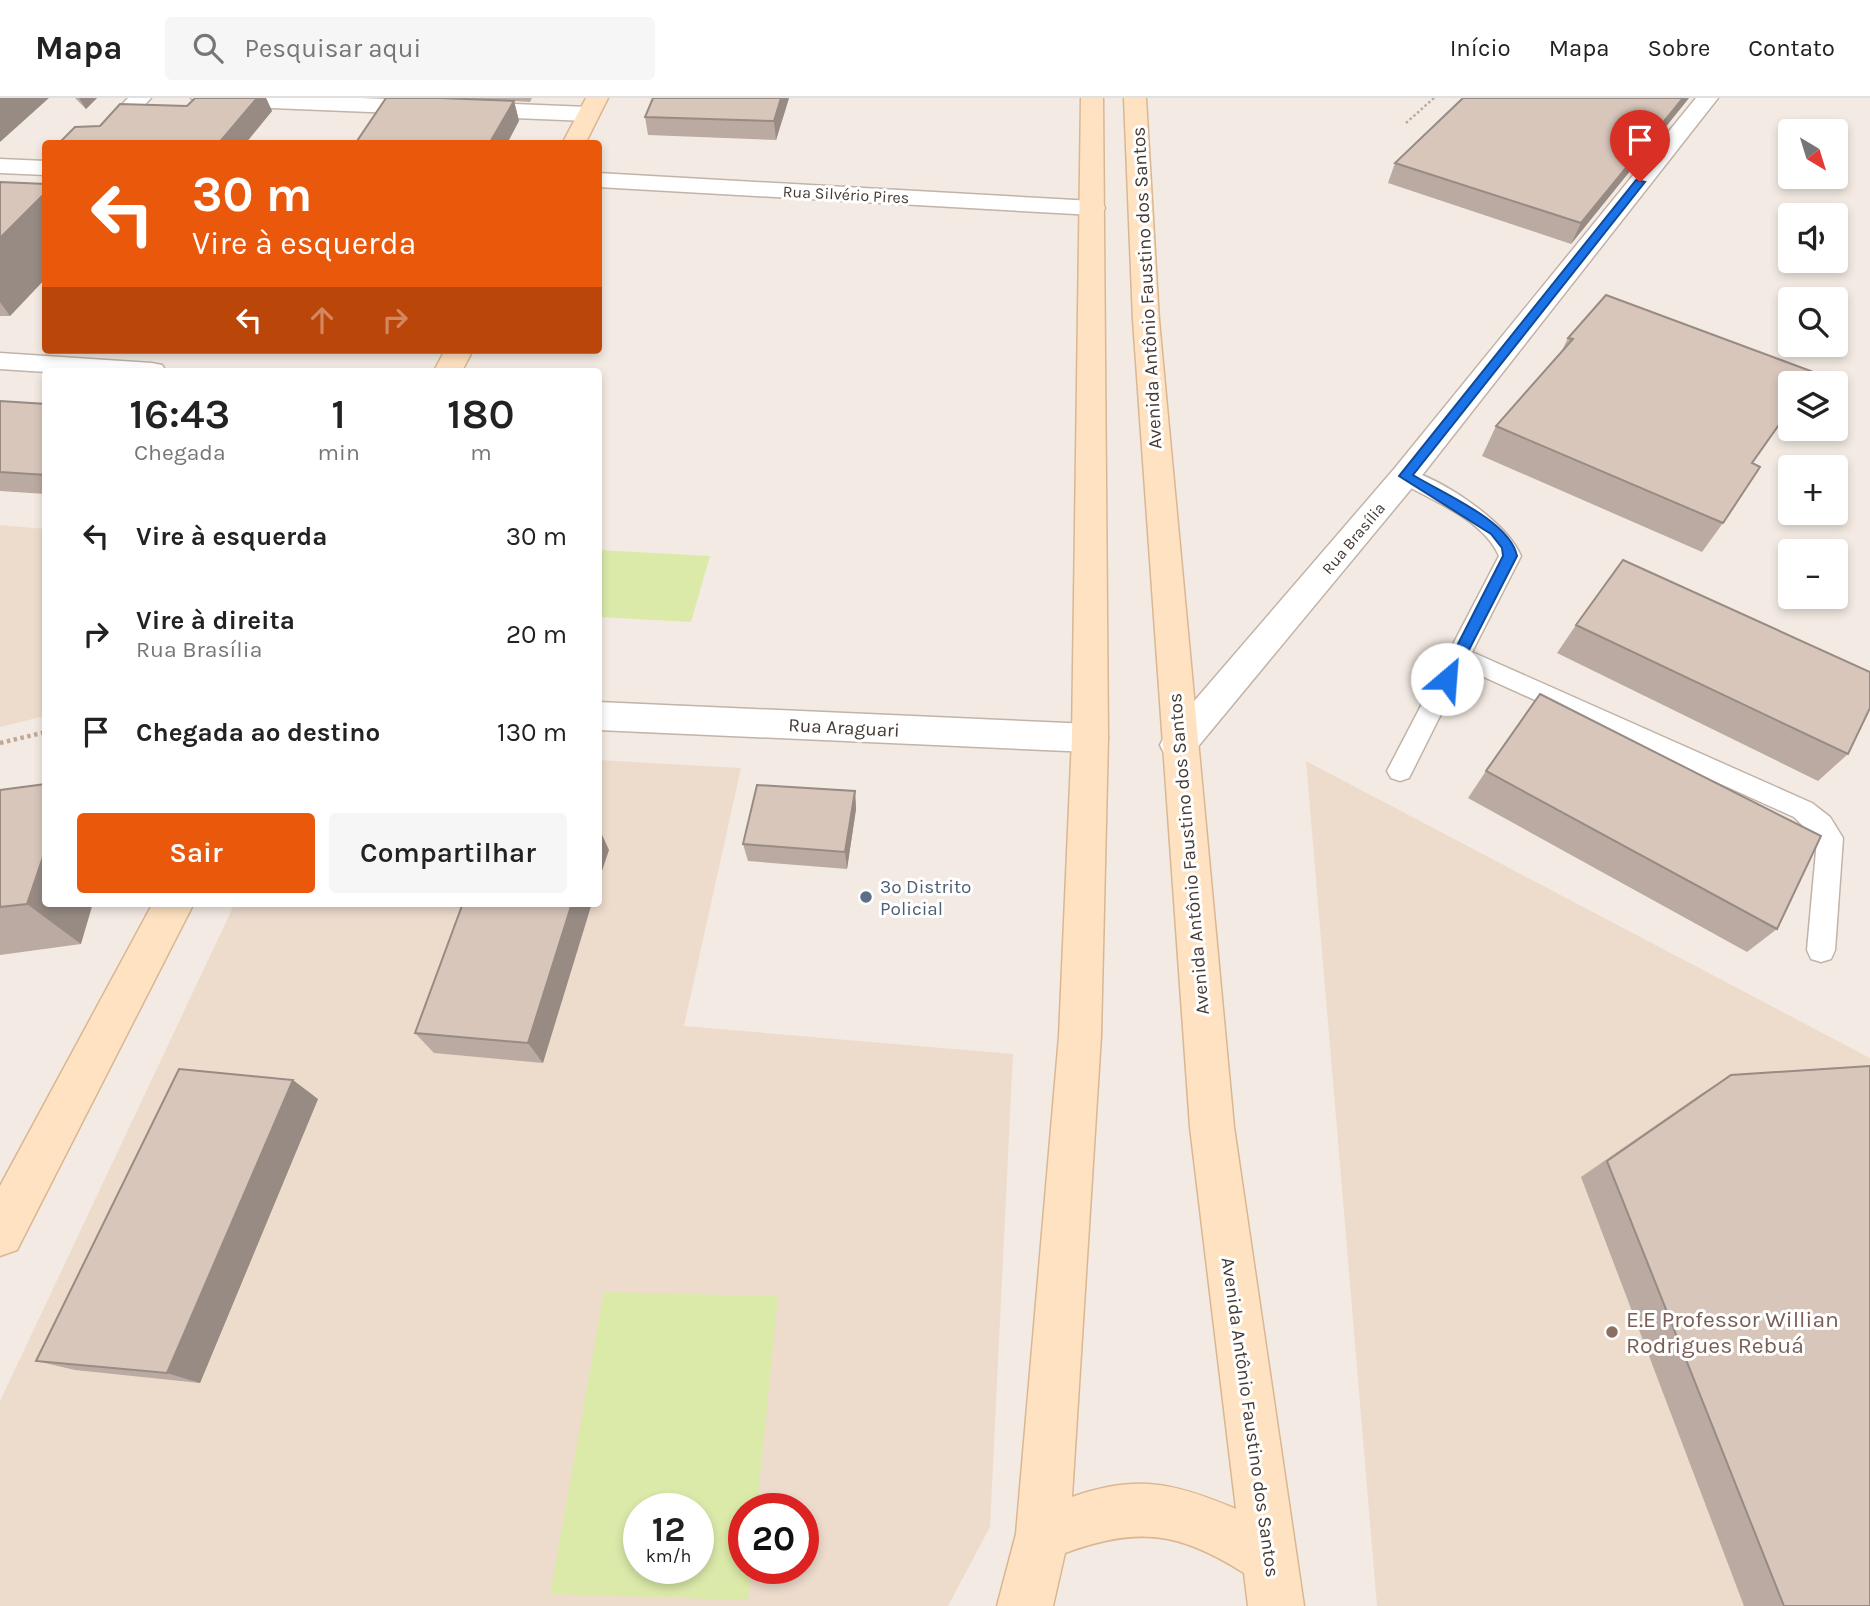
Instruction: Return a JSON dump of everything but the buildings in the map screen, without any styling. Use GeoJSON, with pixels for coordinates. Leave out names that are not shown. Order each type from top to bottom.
{"type":"FeatureCollection","features":[{"type":"Feature","properties":{"kind":"main road"},"geometry":{"type":"LineString","coordinates":[[1025,1606],[1043,1534],[1080,1036],[1090,738],[1093,208],[1091,98]]}},
{"type":"Feature","properties":{"kind":"main road","name":"Avenida Antônio Faustino dos Santos"},"geometry":{"type":"LineString","coordinates":[[1135,98],[1146,320],[1178,745],[1212,1127],[1273,1582]]}},
{"type":"Feature","properties":{"kind":"main road"},"geometry":{"type":"LineString","coordinates":[[575,140],[592,106]]}},
{"type":"Feature","properties":{"kind":"main road"},"geometry":{"type":"LineString","coordinates":[[0,1233],[172,907]]}},
{"type":"Feature","properties":{"kind":"main road"},"geometry":{"type":"LineString","coordinates":[[1043,1534],[1121,1510],[1188,1514],[1222,1528],[1273,1582]]}},
{"type":"Feature","properties":{"kind":"street"},"geometry":{"type":"LineString","coordinates":[[100,140],[140,98]]}},
{"type":"Feature","properties":{"kind":"street"},"geometry":{"type":"LineString","coordinates":[[202,98],[592,106]]}},
{"type":"Feature","properties":{"kind":"street","name":"Rua Brasília"},"geometry":{"type":"LineString","coordinates":[[1178,745],[1405,476],[1707,98]]}},
{"type":"Feature","properties":{"kind":"street"},"geometry":{"type":"LineString","coordinates":[[0,166],[42,168]]}},
{"type":"Feature","properties":{"kind":"street","name":"Rua Silvério Pires"},"geometry":{"type":"LineString","coordinates":[[602,180],[1093,208]]}},
{"type":"Feature","properties":{"kind":"street"},"geometry":{"type":"LineString","coordinates":[[0,361],[106,368]]}},
{"type":"Feature","properties":{"kind":"street","name":"Rua Araguari"},"geometry":{"type":"LineString","coordinates":[[602,716],[1090,738]]}},
{"type":"Feature","properties":{"kind":"lane"},"geometry":{"type":"LineString","coordinates":[[1400,771],[1510,556],[1508,548],[1496,531],[1405,476]]}},
{"type":"Feature","properties":{"kind":"lane"},"geometry":{"type":"LineString","coordinates":[[1459,656],[1803,810],[1821,825],[1830,838],[1821,950]]}},
{"type":"Feature","properties":{"kind":"path"},"geometry":{"type":"LineString","coordinates":[[1406,123],[1434,98]]}},
{"type":"Feature","properties":{"kind":"path"},"geometry":{"type":"LineString","coordinates":[[0,743],[42,733]]}},
{"type":"Feature","properties":{"kind":"shaded area"},"geometry":{"type":"Polygon","coordinates":[[[0,525],[42,529],[42,717],[0,727],[0,525]]]}},
{"type":"Feature","properties":{"kind":"shaded area"},"geometry":{"type":"Polygon","coordinates":[[[602,760],[741,768],[684,1026],[1013,1054],[990,1527],[948,1606],[0,1606],[0,1401],[233,907],[602,907],[602,760]]]}},
{"type":"Feature","properties":{"kind":"shaded area","name":"E.E Professor Willian Rodrigues Rebuá"},"geometry":{"type":"Polygon","coordinates":[[[1306,761],[1870,1058],[1870,1606],[1377,1606],[1306,761]]]}},
{"type":"Feature","properties":{"kind":"green space"},"geometry":{"type":"Polygon","coordinates":[[[602,550],[710,556],[691,622],[602,617],[602,550]]]}},
{"type":"Feature","properties":{"kind":"green space"},"geometry":{"type":"Polygon","coordinates":[[[604,1292],[778,1296],[758,1493],[728,1493],[728,1584],[750,1584],[748,1600],[550,1594],[604,1292]]]}},
{"type":"Feature","properties":{"kind":"place","name":"3º Distrito Policial"},"geometry":{"type":"Point","coordinates":[866,897]}},
{"type":"Feature","properties":{"kind":"place","name":"E.E Professor Willian Rodrigues Rebuá"},"geometry":{"type":"Point","coordinates":[1612,1332]}},
{"type":"Feature","properties":{"kind":"route"},"geometry":{"type":"LineString","coordinates":[[1447,679],[1510,556],[1508,548],[1496,531],[1405,476],[1640,182]]}}]}
